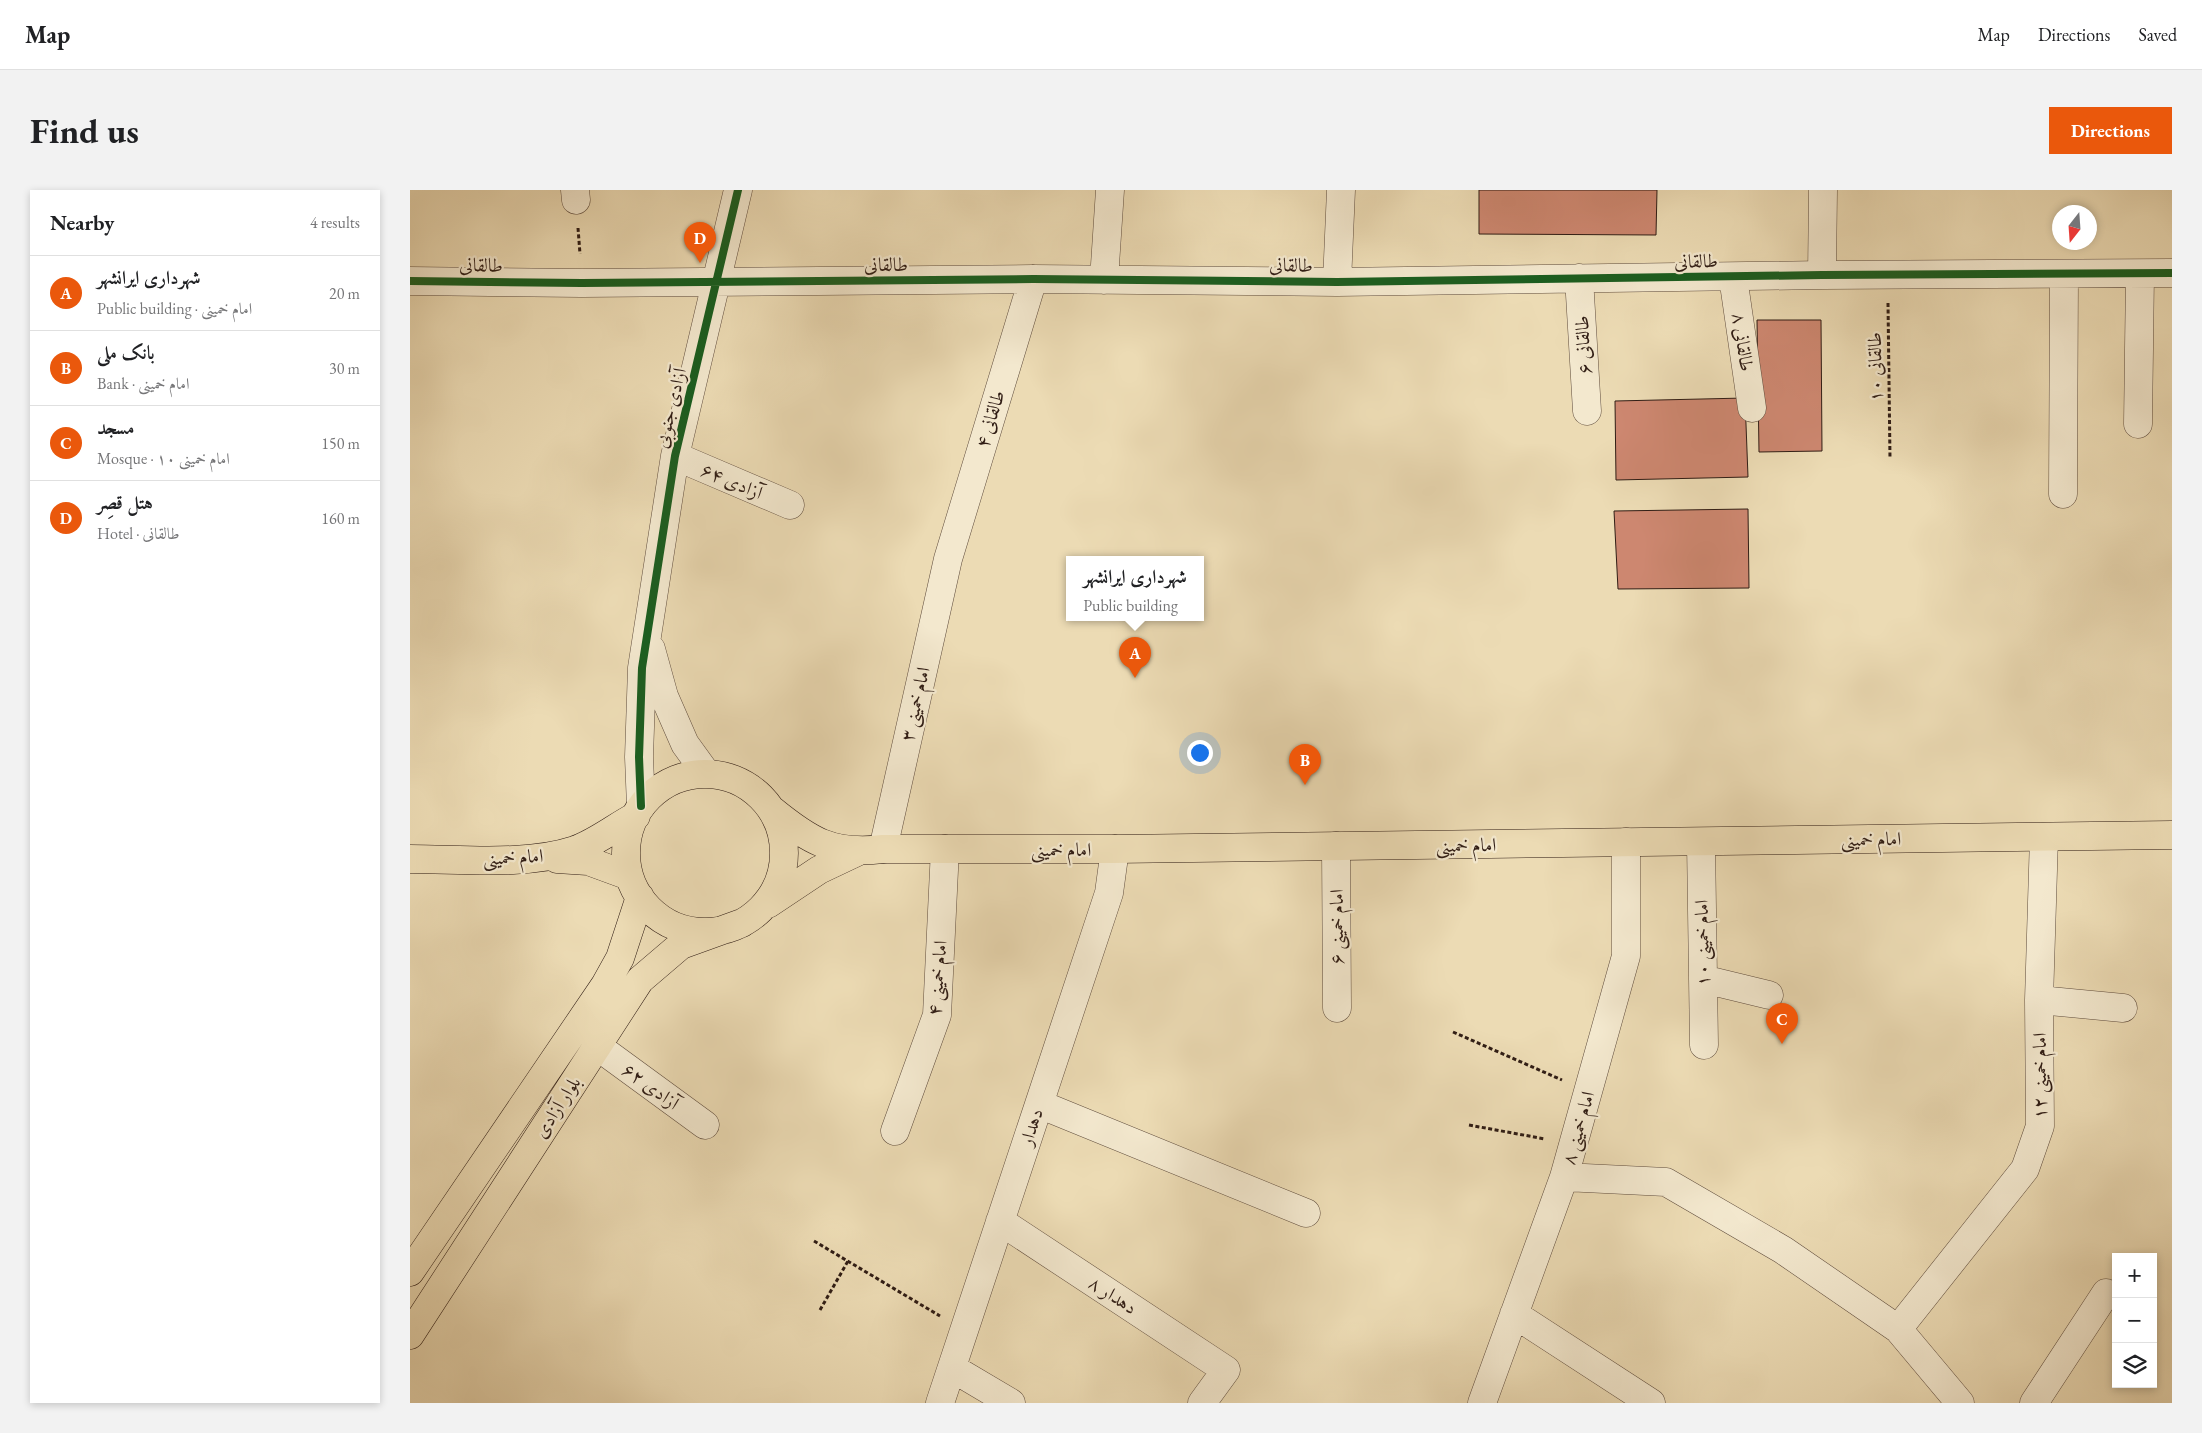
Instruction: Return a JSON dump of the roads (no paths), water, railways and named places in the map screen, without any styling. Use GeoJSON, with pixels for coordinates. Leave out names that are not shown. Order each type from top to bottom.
{"type":"FeatureCollection","features":[{"type":"Feature","properties":{"kind":"main road"},"geometry":{"type":"LineString","coordinates":[[634,887],[626,852],[629,828],[638,811],[658,789],[680,777],[706,773],[732,778],[755,790],[772,810],[783,834],[785,860],[778,886],[753,915]]}},
{"type":"Feature","properties":{"kind":"main road","name":"امام خمینی"},"geometry":{"type":"LineString","coordinates":[[772,810],[801,834],[833,847],[870,851],[2172,836]]}},
{"type":"Feature","properties":{"kind":"main road","name":"امام خمینی"},"geometry":{"type":"LineString","coordinates":[[410,859],[538,859],[582,846],[638,811]]}},
{"type":"Feature","properties":{"kind":"main road"},"geometry":{"type":"LineString","coordinates":[[538,859],[568,859],[588,862],[634,887],[655,914],[675,925],[697,931],[720,930],[753,915],[819,870],[870,851]]}},
{"type":"Feature","properties":{"kind":"main road","name":"بلوار آزادی"},"geometry":{"type":"LineString","coordinates":[[410,1272],[605,985],[620,958],[634,887]]}},
{"type":"Feature","properties":{"kind":"main road","name":"بلوار آزادی"},"geometry":{"type":"LineString","coordinates":[[410,1335],[640,980],[681,946],[753,915]]}},
{"type":"Feature","properties":{"kind":"street","name":"آزادی جنوبی"},"geometry":{"type":"LineString","coordinates":[[706,773],[685,744],[664,696],[647,635],[675,456],[738,190]]}},
{"type":"Feature","properties":{"kind":"street"},"geometry":{"type":"LineString","coordinates":[[1104,280],[1110,190]]}},
{"type":"Feature","properties":{"kind":"street"},"geometry":{"type":"LineString","coordinates":[[1337,282],[1341,190]]}},
{"type":"Feature","properties":{"kind":"street"},"geometry":{"type":"LineString","coordinates":[[1822,275],[1823,190]]}},
{"type":"Feature","properties":{"kind":"street","name":"طالقانی"},"geometry":{"type":"LineString","coordinates":[[410,281],[582,282],[1033,279],[1337,282],[1822,275],[2172,273]]}},
{"type":"Feature","properties":{"kind":"street"},"geometry":{"type":"LineString","coordinates":[[2063,494],[2064,274]]}},
{"type":"Feature","properties":{"kind":"street"},"geometry":{"type":"LineString","coordinates":[[2138,424],[2140,274]]}},
{"type":"Feature","properties":{"kind":"street","name":"طالقانی ۸"},"geometry":{"type":"LineString","coordinates":[[1733,277],[1752,408]]}},
{"type":"Feature","properties":{"kind":"street","name":"طالقانی ۶"},"geometry":{"type":"LineString","coordinates":[[1580,278],[1587,411]]}},
{"type":"Feature","properties":{"kind":"street","name":"طالقانی ۴"},"geometry":{"type":"LineString","coordinates":[[948,559],[1033,279]]}},
{"type":"Feature","properties":{"kind":"street","name":"آزادی ۶۴"},"geometry":{"type":"LineString","coordinates":[[675,456],[790,505]]}},
{"type":"Feature","properties":{"kind":"street","name":"امام خمینی ۳"},"geometry":{"type":"LineString","coordinates":[[870,851],[948,559]]}},
{"type":"Feature","properties":{"kind":"street"},"geometry":{"type":"LineString","coordinates":[[638,811],[642,668],[647,635]]}},
{"type":"Feature","properties":{"kind":"street","name":"امام خمینی ۱۲"},"geometry":{"type":"LineString","coordinates":[[1898,1329],[2025,1169],[2040,1126],[2039,1000],[2044,837]]}},
{"type":"Feature","properties":{"kind":"street","name":"امام خمینی ۸"},"geometry":{"type":"LineString","coordinates":[[1482,1403],[1564,1177],[1626,956],[1626,842]]}},
{"type":"Feature","properties":{"kind":"street","name":"امام خمینی ۱۰"},"geometry":{"type":"LineString","coordinates":[[1701,842],[1704,1045]]}},
{"type":"Feature","properties":{"kind":"street","name":"امام خمینی ۶"},"geometry":{"type":"LineString","coordinates":[[1336,846],[1336,1008]]}},
{"type":"Feature","properties":{"kind":"street","name":"امام خمینی ۴"},"geometry":{"type":"LineString","coordinates":[[895,1131],[936,1014],[945,849]]}},
{"type":"Feature","properties":{"kind":"street","name":"دهدار"},"geometry":{"type":"LineString","coordinates":[[940,1403],[1109,893],[1115,849]]}},
{"type":"Feature","properties":{"kind":"street"},"geometry":{"type":"LineString","coordinates":[[1703,979],[1769,994]]}},
{"type":"Feature","properties":{"kind":"street"},"geometry":{"type":"LineString","coordinates":[[2039,1000],[2123,1008]]}},
{"type":"Feature","properties":{"kind":"street","name":"آزادی ۶۲"},"geometry":{"type":"LineString","coordinates":[[597,1046],[705,1126]]}},
{"type":"Feature","properties":{"kind":"street"},"geometry":{"type":"LineString","coordinates":[[1039,1104],[1306,1212]]}},
{"type":"Feature","properties":{"kind":"street"},"geometry":{"type":"LineString","coordinates":[[1564,1177],[1666,1182],[1784,1250],[1898,1329],[1960,1403]]}},
{"type":"Feature","properties":{"kind":"street","name":"دهدار ۸"},"geometry":{"type":"LineString","coordinates":[[1000,1221],[1226,1370],[1202,1403]]}},
{"type":"Feature","properties":{"kind":"street"},"geometry":{"type":"LineString","coordinates":[[2034,1403],[2106,1293]]}},
{"type":"Feature","properties":{"kind":"street"},"geometry":{"type":"LineString","coordinates":[[1514,1314],[1651,1403]]}},
{"type":"Feature","properties":{"kind":"street"},"geometry":{"type":"LineString","coordinates":[[952,1368],[1011,1403]]}},
{"type":"Feature","properties":{"kind":"place","name":"هتل قصِر"},"geometry":{"type":"Point","coordinates":[700,263]}},
{"type":"Feature","properties":{"kind":"place","name":"شهرداری ایرانشهر"},"geometry":{"type":"Point","coordinates":[1135,678]}},
{"type":"Feature","properties":{"kind":"place","name":"بانک ملی"},"geometry":{"type":"Point","coordinates":[1305,785]}},
{"type":"Feature","properties":{"kind":"place","name":"مسجد"},"geometry":{"type":"Point","coordinates":[1782,1044]}}]}
